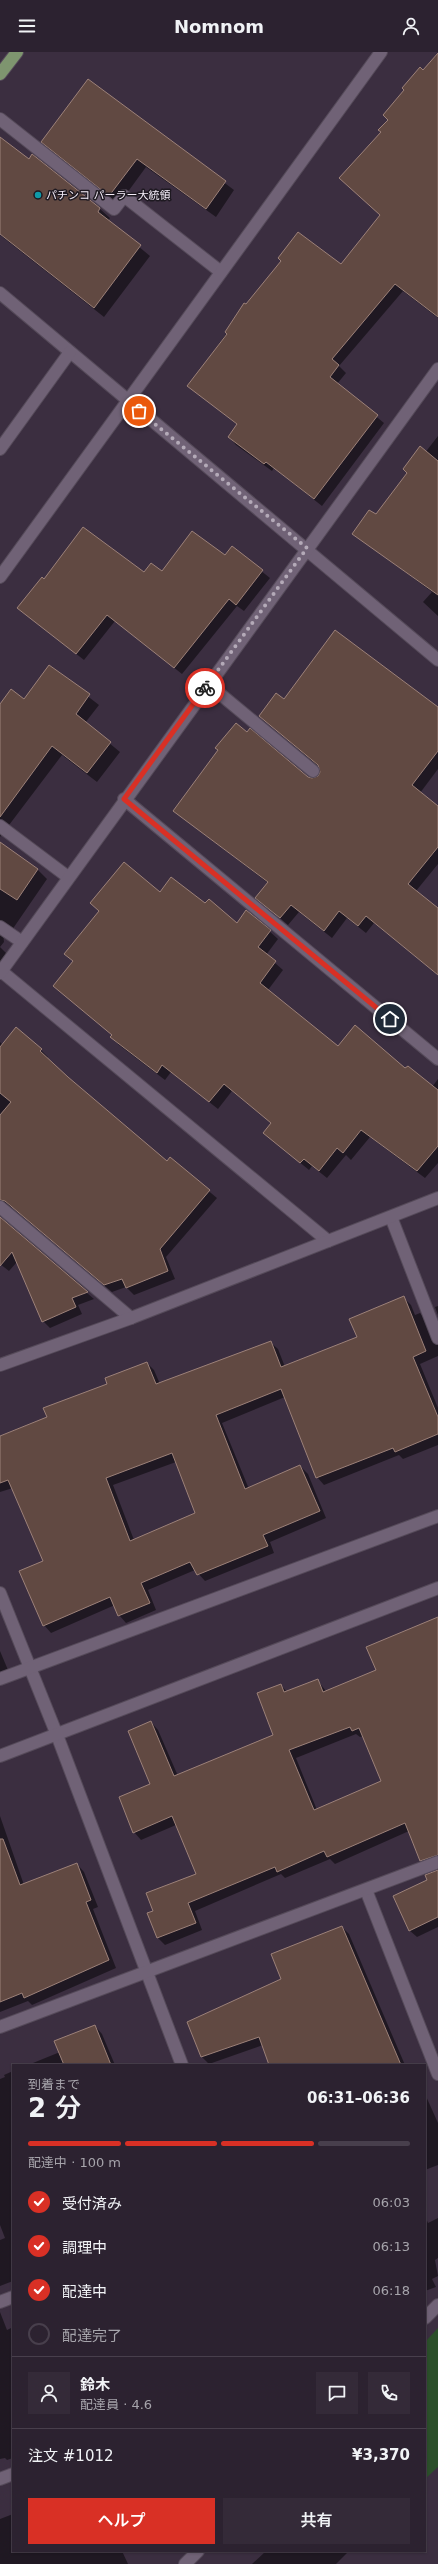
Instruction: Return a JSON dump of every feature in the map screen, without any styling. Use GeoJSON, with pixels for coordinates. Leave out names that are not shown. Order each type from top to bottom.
{"type":"FeatureCollection","features":[{"type":"Feature","properties":{"kind":"main road"},"geometry":{"type":"LineString","coordinates":[[0,74],[17,52]]}},
{"type":"Feature","properties":{"kind":"street"},"geometry":{"type":"LineString","coordinates":[[0,577],[381,52]]}},
{"type":"Feature","properties":{"kind":"street"},"geometry":{"type":"LineString","coordinates":[[0,119],[114,209],[124,196],[221,272]]}},
{"type":"Feature","properties":{"kind":"street"},"geometry":{"type":"LineString","coordinates":[[0,293],[127,401],[307,548],[438,660]]}},
{"type":"Feature","properties":{"kind":"street"},"geometry":{"type":"LineString","coordinates":[[0,449],[70,352]]}},
{"type":"Feature","properties":{"kind":"street"},"geometry":{"type":"LineString","coordinates":[[328,1241],[0,972],[124,799],[438,370]]}},
{"type":"Feature","properties":{"kind":"street"},"geometry":{"type":"LineString","coordinates":[[208,684],[313,771]]}},
{"type":"Feature","properties":{"kind":"street"},"geometry":{"type":"LineString","coordinates":[[124,799],[438,1059]]}},
{"type":"Feature","properties":{"kind":"street"},"geometry":{"type":"LineString","coordinates":[[0,826],[68,877]]}},
{"type":"Feature","properties":{"kind":"street"},"geometry":{"type":"LineString","coordinates":[[0,927],[22,942]]}},
{"type":"Feature","properties":{"kind":"street"},"geometry":{"type":"LineString","coordinates":[[0,1365],[131,1318],[438,1198]]}},
{"type":"Feature","properties":{"kind":"street"},"geometry":{"type":"LineString","coordinates":[[0,1207],[131,1318]]}},
{"type":"Feature","properties":{"kind":"street"},"geometry":{"type":"LineString","coordinates":[[391,1217],[438,1338]]}},
{"type":"Feature","properties":{"kind":"street"},"geometry":{"type":"LineString","coordinates":[[0,1679],[438,1516]]}},
{"type":"Feature","properties":{"kind":"street"},"geometry":{"type":"LineString","coordinates":[[0,1756],[438,1588]]}},
{"type":"Feature","properties":{"kind":"street"},"geometry":{"type":"LineString","coordinates":[[0,1593],[57,1735],[182,2064]]}},
{"type":"Feature","properties":{"kind":"street"},"geometry":{"type":"LineString","coordinates":[[0,2027],[438,1862]]}},
{"type":"Feature","properties":{"kind":"street"},"geometry":{"type":"LineString","coordinates":[[366,1890],[438,2074]]}},
{"type":"Feature","properties":{"kind":"street"},"geometry":{"type":"LineString","coordinates":[[0,2302],[12,2297]]}},
{"type":"Feature","properties":{"kind":"street"},"geometry":{"type":"LineString","coordinates":[[426,2317],[438,2305]]}},
{"type":"Feature","properties":{"kind":"street"},"geometry":{"type":"LineString","coordinates":[[0,2479],[12,2474]]}},
{"type":"Feature","properties":{"kind":"street"},"geometry":{"type":"LineString","coordinates":[[185,2564],[197,2552]]}},
{"type":"Feature","properties":{"kind":"green space"},"geometry":{"type":"Polygon","coordinates":[[[438,2328],[438,2467],[426,2478],[426,2341],[438,2328]]]}},
{"type":"Feature","properties":{"kind":"building"},"geometry":{"type":"Polygon","coordinates":[[[438,53],[438,317],[395,284],[332,359],[339,365],[330,377],[378,415],[314,499],[266,462],[264,464],[228,437],[237,424],[187,386],[227,334],[225,332],[244,303],[246,304],[281,261],[278,258],[298,232],[341,264],[380,215],[339,178],[381,132],[378,130],[388,120],[383,115],[404,90],[402,88],[420,67],[423,70],[438,53]]]}},
{"type":"Feature","properties":{"kind":"building"},"geometry":{"type":"Polygon","coordinates":[[[88,79],[226,181],[206,209],[137,159],[109,196],[41,142],[88,79]]]}},
{"type":"Feature","properties":{"kind":"building","name":"パチンコ パーラー大統領"},"geometry":{"type":"Polygon","coordinates":[[[0,137],[29,159],[32,154],[100,208],[98,212],[141,245],[94,308],[0,234],[0,137]]]}},
{"type":"Feature","properties":{"kind":"building"},"geometry":{"type":"Polygon","coordinates":[[[420,446],[438,461],[438,595],[352,534],[369,510],[376,514],[407,473],[403,469],[420,446]]]}},
{"type":"Feature","properties":{"kind":"building"},"geometry":{"type":"Polygon","coordinates":[[[83,527],[144,572],[151,563],[162,571],[192,531],[225,555],[232,546],[263,570],[236,605],[229,599],[174,668],[107,615],[76,654],[17,608],[42,577],[44,579],[83,527]]]}},
{"type":"Feature","properties":{"kind":"building"},"geometry":{"type":"Polygon","coordinates":[[[335,630],[438,707],[438,751],[412,785],[438,806],[438,847],[408,884],[438,908],[438,975],[366,916],[358,926],[339,911],[324,931],[291,905],[280,918],[255,898],[268,882],[173,811],[218,750],[215,748],[236,723],[247,732],[250,728],[308,777],[312,778],[318,776],[320,772],[318,765],[259,716],[276,693],[284,699],[335,630]]]}},
{"type":"Feature","properties":{"kind":"building"},"geometry":{"type":"Polygon","coordinates":[[[49,665],[90,694],[76,714],[111,742],[87,773],[52,746],[0,817],[0,704],[11,689],[24,699],[49,665]]]}},
{"type":"Feature","properties":{"kind":"building"},"geometry":{"type":"Polygon","coordinates":[[[0,842],[38,869],[17,900],[0,889],[0,842]]]}},
{"type":"Feature","properties":{"kind":"building"},"geometry":{"type":"Polygon","coordinates":[[[124,862],[160,892],[171,877],[205,903],[209,899],[237,923],[246,910],[271,930],[258,947],[276,961],[260,983],[338,1046],[355,1025],[405,1068],[408,1066],[438,1090],[438,1146],[417,1171],[361,1130],[343,1153],[337,1148],[319,1171],[304,1159],[300,1163],[263,1133],[271,1123],[224,1084],[209,1102],[162,1065],[157,1073],[110,1037],[112,1035],[53,986],[73,961],[64,954],[99,911],[90,903],[124,862]]]}},
{"type":"Feature","properties":{"kind":"building"},"geometry":{"type":"Polygon","coordinates":[[[16,1027],[42,1049],[40,1051],[68,1077],[167,1161],[170,1157],[210,1190],[160,1249],[168,1271],[126,1288],[122,1279],[104,1285],[5,1201],[0,1200],[0,1115],[11,1102],[0,1093],[0,1047],[16,1027]]]}},
{"type":"Feature","properties":{"kind":"building"},"geometry":{"type":"Polygon","coordinates":[[[0,1217],[88,1292],[72,1298],[76,1307],[42,1322],[12,1252],[0,1266],[0,1217]]]}},
{"type":"Feature","properties":{"kind":"building"},"geometry":{"type":"Polygon","coordinates":[[[404,1296],[426,1351],[413,1357],[438,1417],[438,1434],[395,1452],[393,1448],[316,1478],[281,1389],[216,1415],[245,1489],[300,1465],[320,1511],[263,1535],[268,1546],[197,1575],[190,1562],[141,1583],[150,1603],[118,1616],[110,1597],[43,1626],[19,1571],[43,1561],[8,1480],[0,1483],[0,1436],[47,1417],[43,1408],[107,1384],[105,1378],[147,1362],[156,1384],[271,1341],[281,1367],[357,1337],[349,1319],[404,1296]],[[172,1453],[106,1478],[130,1541],[195,1513],[172,1453]]]}},
{"type":"Feature","properties":{"kind":"building"},"geometry":{"type":"Polygon","coordinates":[[[438,1617],[438,1855],[420,1861],[405,1823],[327,1857],[324,1851],[277,1872],[275,1867],[188,1903],[196,1923],[157,1938],[147,1913],[153,1911],[146,1893],[196,1874],[172,1816],[133,1833],[119,1797],[150,1784],[128,1731],[151,1721],[174,1776],[273,1735],[257,1693],[281,1684],[284,1692],[318,1679],[323,1692],[376,1670],[366,1647],[438,1617]],[[350,1727],[289,1750],[314,1810],[381,1781],[359,1728],[352,1731],[350,1727]]]}},
{"type":"Feature","properties":{"kind":"building"},"geometry":{"type":"Polygon","coordinates":[[[0,1839],[3,1839],[20,1885],[77,1863],[91,1900],[86,1902],[109,1960],[24,1998],[22,1993],[0,2002],[0,1839]]]}},
{"type":"Feature","properties":{"kind":"building"},"geometry":{"type":"Polygon","coordinates":[[[438,1870],[438,1917],[409,1931],[393,1896],[427,1880],[425,1875],[438,1870]]]}},
{"type":"Feature","properties":{"kind":"building"},"geometry":{"type":"Polygon","coordinates":[[[342,1926],[401,2064],[269,2064],[259,2037],[201,2057],[187,2022],[281,1979],[271,1954],[342,1926]]]}},
{"type":"Feature","properties":{"kind":"building"},"geometry":{"type":"Polygon","coordinates":[[[95,2025],[111,2064],[64,2064],[54,2041],[95,2025]]]}},
{"type":"Feature","properties":{"kind":"way so far"},"geometry":{"type":"LineString","coordinates":[[139,411],[307,548],[205,688]]}},
{"type":"Feature","properties":{"kind":"place","name":"パチンコ パーラー大統領"},"geometry":{"type":"Point","coordinates":[38,195]}},
{"type":"Feature","properties":{"kind":"route"},"geometry":{"type":"LineString","coordinates":[[205,688],[124,799],[390,1019]]}}]}
